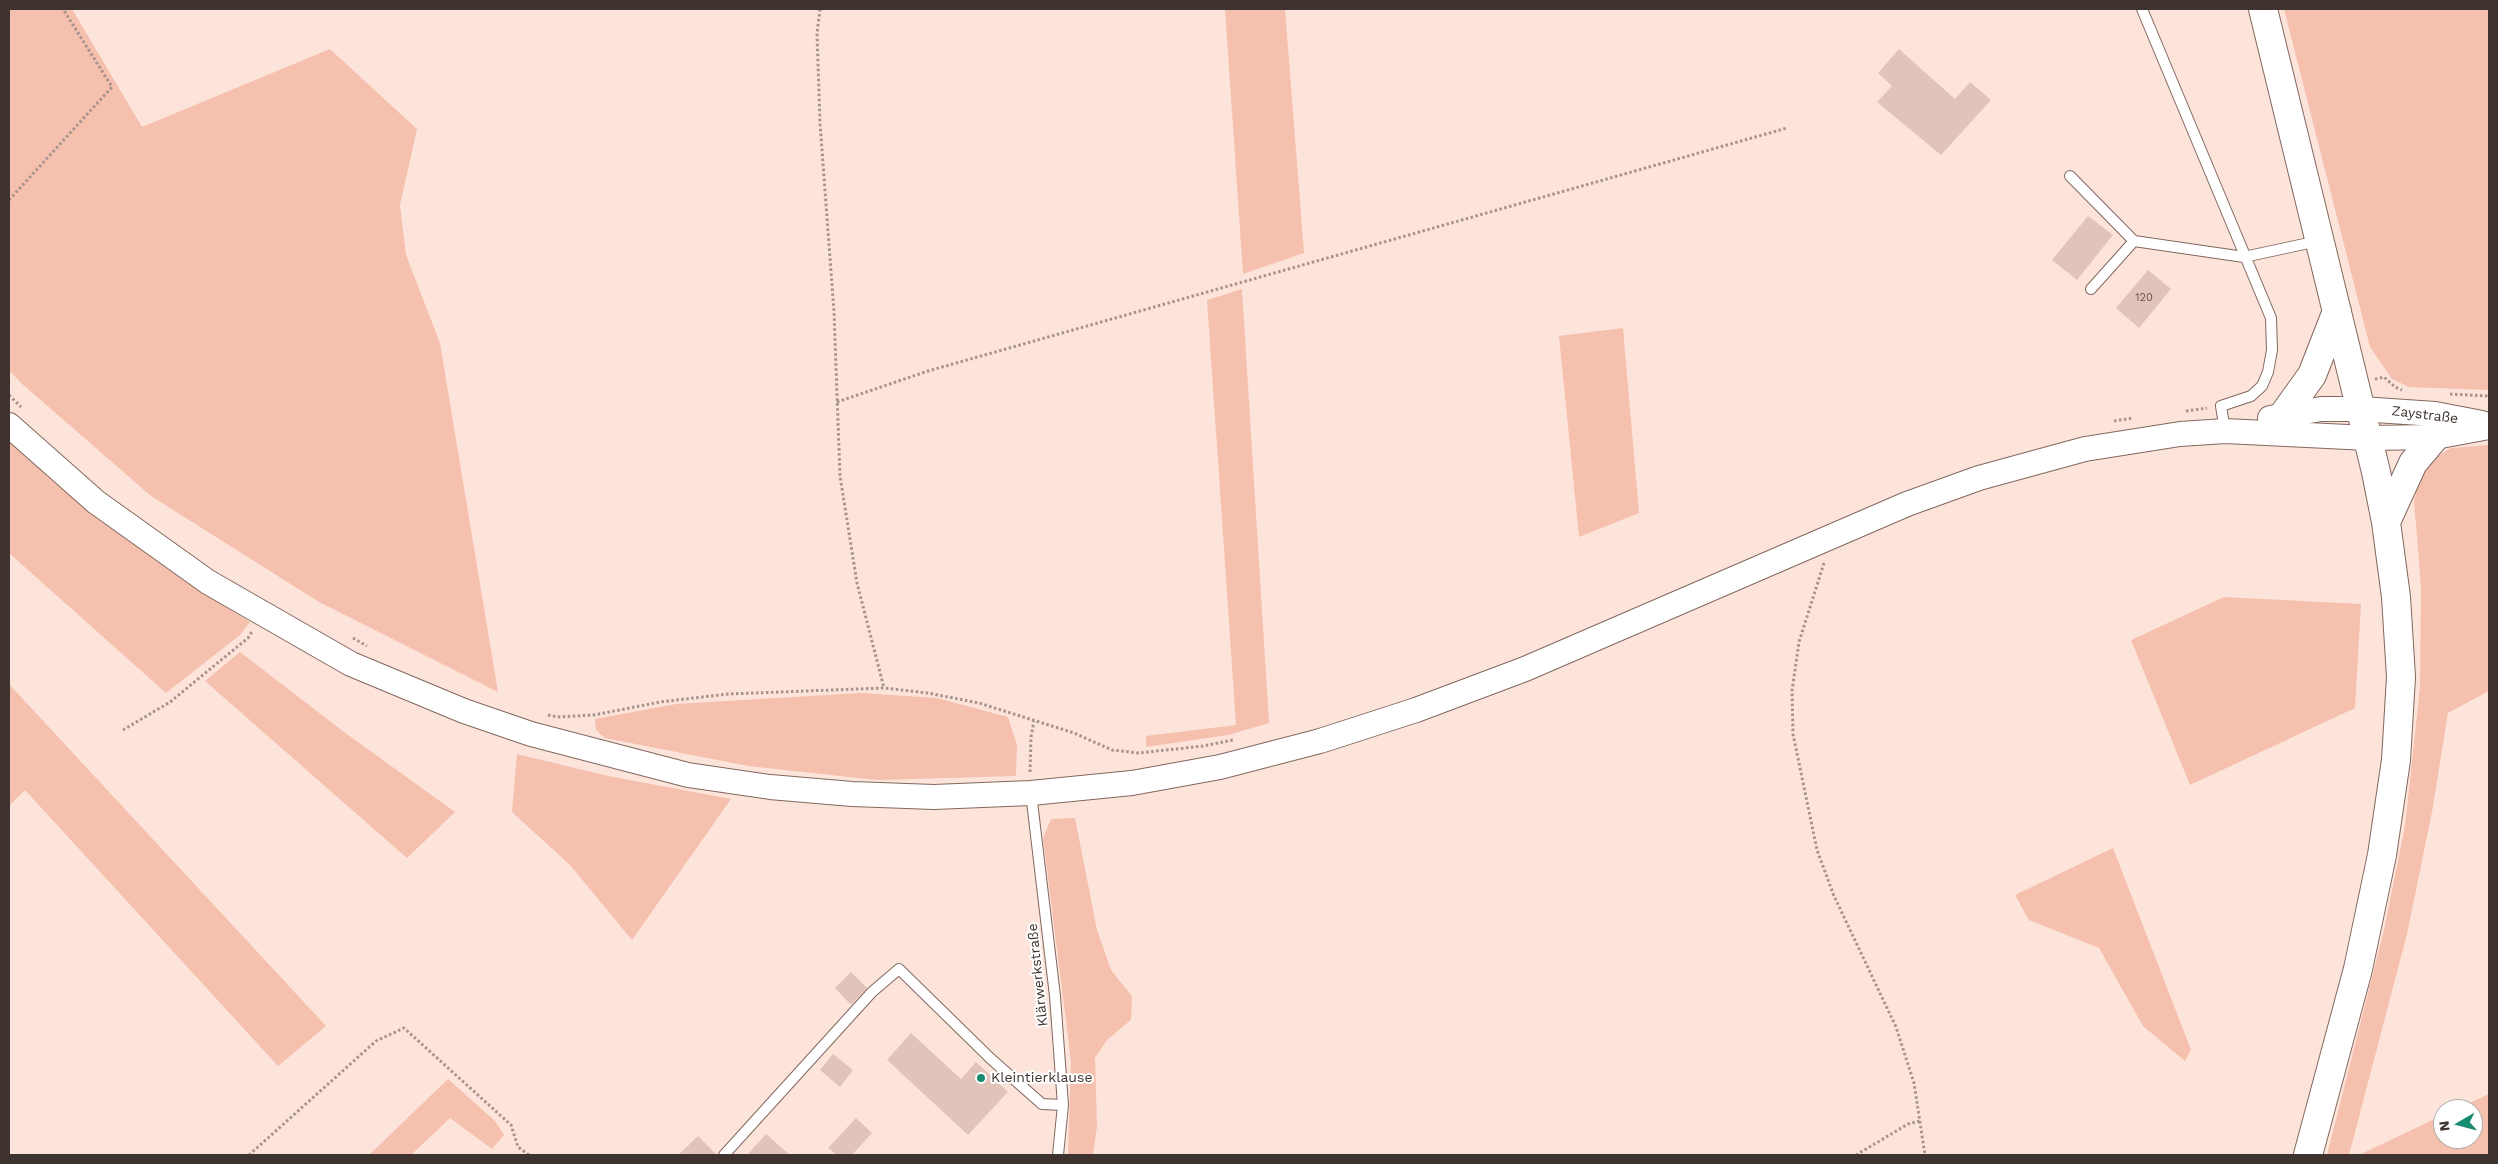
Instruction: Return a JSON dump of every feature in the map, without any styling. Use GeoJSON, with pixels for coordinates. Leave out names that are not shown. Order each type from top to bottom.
{"type":"FeatureCollection","features":[{"type":"Feature","properties":{"kind":"main road"},"geometry":{"type":"LineString","coordinates":[[2263,9],[2368,438],[2386,522],[2396,597],[2401,677],[2396,760],[2382,855],[2358,969],[2308,1155]]}},
{"type":"Feature","properties":{"kind":"main road"},"geometry":{"type":"LineString","coordinates":[[2284,414],[2312,375],[2337,311]]}},
{"type":"Feature","properties":{"kind":"main road"},"geometry":{"type":"LineString","coordinates":[[2386,522],[2413,463],[2435,437]]}},
{"type":"Feature","properties":{"kind":"street","name":"Zaystraße"},"geometry":{"type":"LineString","coordinates":[[2225,431],[2284,414],[2321,410],[2361,409],[2435,414],[2489,425]]}},
{"type":"Feature","properties":{"kind":"street"},"geometry":{"type":"LineString","coordinates":[[15,416],[96,502],[157,548],[263,615],[351,664],[464,710],[531,734],[679,772],[770,787],[852,794],[934,797],[1031,793],[1132,783],[1220,767],[1320,741],[1416,710],[1524,669],[1826,539],[1934,494],[1979,478],[2133,440],[2225,431]]}},
{"type":"Feature","properties":{"kind":"street","name":"Zaystraße"},"geometry":{"type":"LineString","coordinates":[[2225,431],[2368,438],[2435,437],[2489,425]]}},
{"type":"Feature","properties":{"kind":"lane"},"geometry":{"type":"LineString","coordinates":[[2142,9],[2271,318],[2272,350],[2262,386],[2251,396],[2221,406],[2225,431]]}},
{"type":"Feature","properties":{"kind":"lane"},"geometry":{"type":"LineString","coordinates":[[2070,176],[2134,241],[2244,257],[2319,241]]}},
{"type":"Feature","properties":{"kind":"lane"},"geometry":{"type":"LineString","coordinates":[[2091,290],[2134,241]]}},
{"type":"Feature","properties":{"kind":"lane","name":"Klärwerkstraße"},"geometry":{"type":"LineString","coordinates":[[1031,793],[1055,996],[1063,1105],[1058,1155]]}},
{"type":"Feature","properties":{"kind":"lane"},"geometry":{"type":"LineString","coordinates":[[724,1155],[872,992],[899,969],[991,1059],[1042,1104],[1063,1105]]}},
{"type":"Feature","properties":{"kind":"path"},"geometry":{"type":"LineString","coordinates":[[9,200],[112,86],[63,9]]}},
{"type":"Feature","properties":{"kind":"path"},"geometry":{"type":"LineString","coordinates":[[820,9],[817,33],[820,123],[834,312],[841,486],[857,583],[884,688]]}},
{"type":"Feature","properties":{"kind":"path"},"geometry":{"type":"LineString","coordinates":[[837,402],[928,371],[1787,128]]}},
{"type":"Feature","properties":{"kind":"path"},"geometry":{"type":"LineString","coordinates":[[9,395],[15,416]]}},
{"type":"Feature","properties":{"kind":"path"},"geometry":{"type":"LineString","coordinates":[[1826,539],[1825,560],[1798,642],[1792,691],[1793,734],[1818,850],[1834,896],[1896,1027],[1914,1083],[1925,1155]]}},
{"type":"Feature","properties":{"kind":"path"},"geometry":{"type":"LineString","coordinates":[[123,730],[170,702],[248,638],[263,615]]}},
{"type":"Feature","properties":{"kind":"path"},"geometry":{"type":"LineString","coordinates":[[348,636],[373,649]]}},
{"type":"Feature","properties":{"kind":"path"},"geometry":{"type":"LineString","coordinates":[[547,714],[557,717],[594,715],[660,702],[728,694],[884,688],[928,693],[979,703],[1074,733],[1112,750],[1139,753],[1204,746],[1242,738]]}},
{"type":"Feature","properties":{"kind":"path"},"geometry":{"type":"LineString","coordinates":[[1031,793],[1030,758],[1034,720]]}},
{"type":"Feature","properties":{"kind":"path"},"geometry":{"type":"LineString","coordinates":[[249,1155],[376,1041],[404,1028],[511,1125],[518,1147],[529,1155]]}},
{"type":"Feature","properties":{"kind":"path"},"geometry":{"type":"LineString","coordinates":[[1856,1155],[1908,1124],[1920,1121]]}},
{"type":"Feature","properties":{"kind":"shaded area"},"geometry":{"type":"Polygon","coordinates":[[[9,9],[72,9],[142,127],[330,49],[417,129],[400,205],[406,255],[440,343],[498,692],[319,602],[151,496],[21,383],[9,370],[9,9]]]}},
{"type":"Feature","properties":{"kind":"shaded area"},"geometry":{"type":"Polygon","coordinates":[[[1225,9],[1285,9],[1304,253],[1243,274],[1225,9]]]}},
{"type":"Feature","properties":{"kind":"shaded area"},"geometry":{"type":"Polygon","coordinates":[[[2284,9],[2489,9],[2489,390],[2409,387],[2392,379],[2370,347],[2284,9]]]}},
{"type":"Feature","properties":{"kind":"shaded area"},"geometry":{"type":"Polygon","coordinates":[[[1242,289],[1269,723],[1228,735],[1146,747],[1146,736],[1236,725],[1207,300],[1242,289]]]}},
{"type":"Feature","properties":{"kind":"shaded area"},"geometry":{"type":"Polygon","coordinates":[[[1623,328],[1639,513],[1579,537],[1559,336],[1623,328]]]}},
{"type":"Feature","properties":{"kind":"shaded area"},"geometry":{"type":"Polygon","coordinates":[[[9,440],[88,508],[172,572],[250,622],[240,635],[166,693],[9,553],[9,440]]]}},
{"type":"Feature","properties":{"kind":"shaded area"},"geometry":{"type":"Polygon","coordinates":[[[2489,445],[2489,691],[2448,713],[2432,812],[2407,934],[2349,1155],[2327,1155],[2384,930],[2405,826],[2420,687],[2421,587],[2414,501],[2420,475],[2431,460],[2451,448],[2489,445]]]}},
{"type":"Feature","properties":{"kind":"shaded area"},"geometry":{"type":"Polygon","coordinates":[[[2224,597],[2361,604],[2355,708],[2190,785],[2131,640],[2224,597]]]}},
{"type":"Feature","properties":{"kind":"shaded area"},"geometry":{"type":"Polygon","coordinates":[[[240,652],[344,732],[455,812],[407,858],[205,681],[240,652]]]}},
{"type":"Feature","properties":{"kind":"shaded area"},"geometry":{"type":"Polygon","coordinates":[[[9,684],[326,1026],[278,1066],[25,790],[9,806],[9,684]]]}},
{"type":"Feature","properties":{"kind":"shaded area"},"geometry":{"type":"Polygon","coordinates":[[[861,693],[937,698],[1008,717],[1017,745],[1016,776],[877,780],[748,766],[605,738],[596,730],[595,719],[676,704],[861,693]]]}},
{"type":"Feature","properties":{"kind":"shaded area"},"geometry":{"type":"Polygon","coordinates":[[[517,754],[608,776],[731,799],[632,940],[570,865],[512,812],[517,754]]]}},
{"type":"Feature","properties":{"kind":"shaded area"},"geometry":{"type":"Polygon","coordinates":[[[1075,818],[1097,930],[1111,970],[1132,996],[1131,1020],[1107,1040],[1095,1058],[1097,1126],[1093,1155],[1068,1155],[1071,1061],[1043,838],[1051,819],[1075,818]]]}},
{"type":"Feature","properties":{"kind":"shaded area"},"geometry":{"type":"Polygon","coordinates":[[[2113,848],[2191,1050],[2185,1061],[2143,1026],[2099,948],[2029,920],[2015,895],[2113,848]]]}},
{"type":"Feature","properties":{"kind":"shaded area"},"geometry":{"type":"Polygon","coordinates":[[[448,1079],[495,1121],[504,1135],[492,1149],[450,1118],[411,1155],[369,1155],[448,1079]]]}},
{"type":"Feature","properties":{"kind":"shaded area"},"geometry":{"type":"Polygon","coordinates":[[[2489,1094],[2489,1155],[2359,1155],[2433,1120],[2433,1149],[2483,1149],[2483,1099],[2478,1099],[2489,1094]]]}},
{"type":"Feature","properties":{"kind":"building"},"geometry":{"type":"Polygon","coordinates":[[[1899,49],[1955,99],[1970,82],[1991,100],[1941,155],[1877,102],[1892,86],[1878,73],[1899,49]]]}},
{"type":"Feature","properties":{"kind":"building"},"geometry":{"type":"Polygon","coordinates":[[[2088,216],[2113,235],[2077,280],[2052,260],[2088,216]]]}},
{"type":"Feature","properties":{"kind":"building"},"geometry":{"type":"Polygon","coordinates":[[[2148,270],[2171,289],[2139,328],[2116,308],[2148,270]]]}},
{"type":"Feature","properties":{"kind":"building"},"geometry":{"type":"Polygon","coordinates":[[[851,972],[867,988],[851,1005],[835,988],[851,972]]]}},
{"type":"Feature","properties":{"kind":"building"},"geometry":{"type":"Polygon","coordinates":[[[911,1033],[961,1079],[976,1062],[1008,1092],[968,1135],[887,1060],[911,1033]]]}},
{"type":"Feature","properties":{"kind":"building"},"geometry":{"type":"Polygon","coordinates":[[[833,1054],[853,1070],[840,1087],[820,1070],[833,1054]]]}},
{"type":"Feature","properties":{"kind":"building"},"geometry":{"type":"Polygon","coordinates":[[[856,1118],[872,1133],[852,1155],[837,1155],[828,1148],[856,1118]]]}},
{"type":"Feature","properties":{"kind":"building"},"geometry":{"type":"Polygon","coordinates":[[[766,1134],[790,1155],[747,1155],[766,1134]]]}},
{"type":"Feature","properties":{"kind":"building"},"geometry":{"type":"Polygon","coordinates":[[[698,1136],[717,1155],[678,1155],[698,1136]]]}},
{"type":"Feature","properties":{"kind":"place","name":"Kleintierklause"},"geometry":{"type":"Point","coordinates":[981,1078]}}]}
